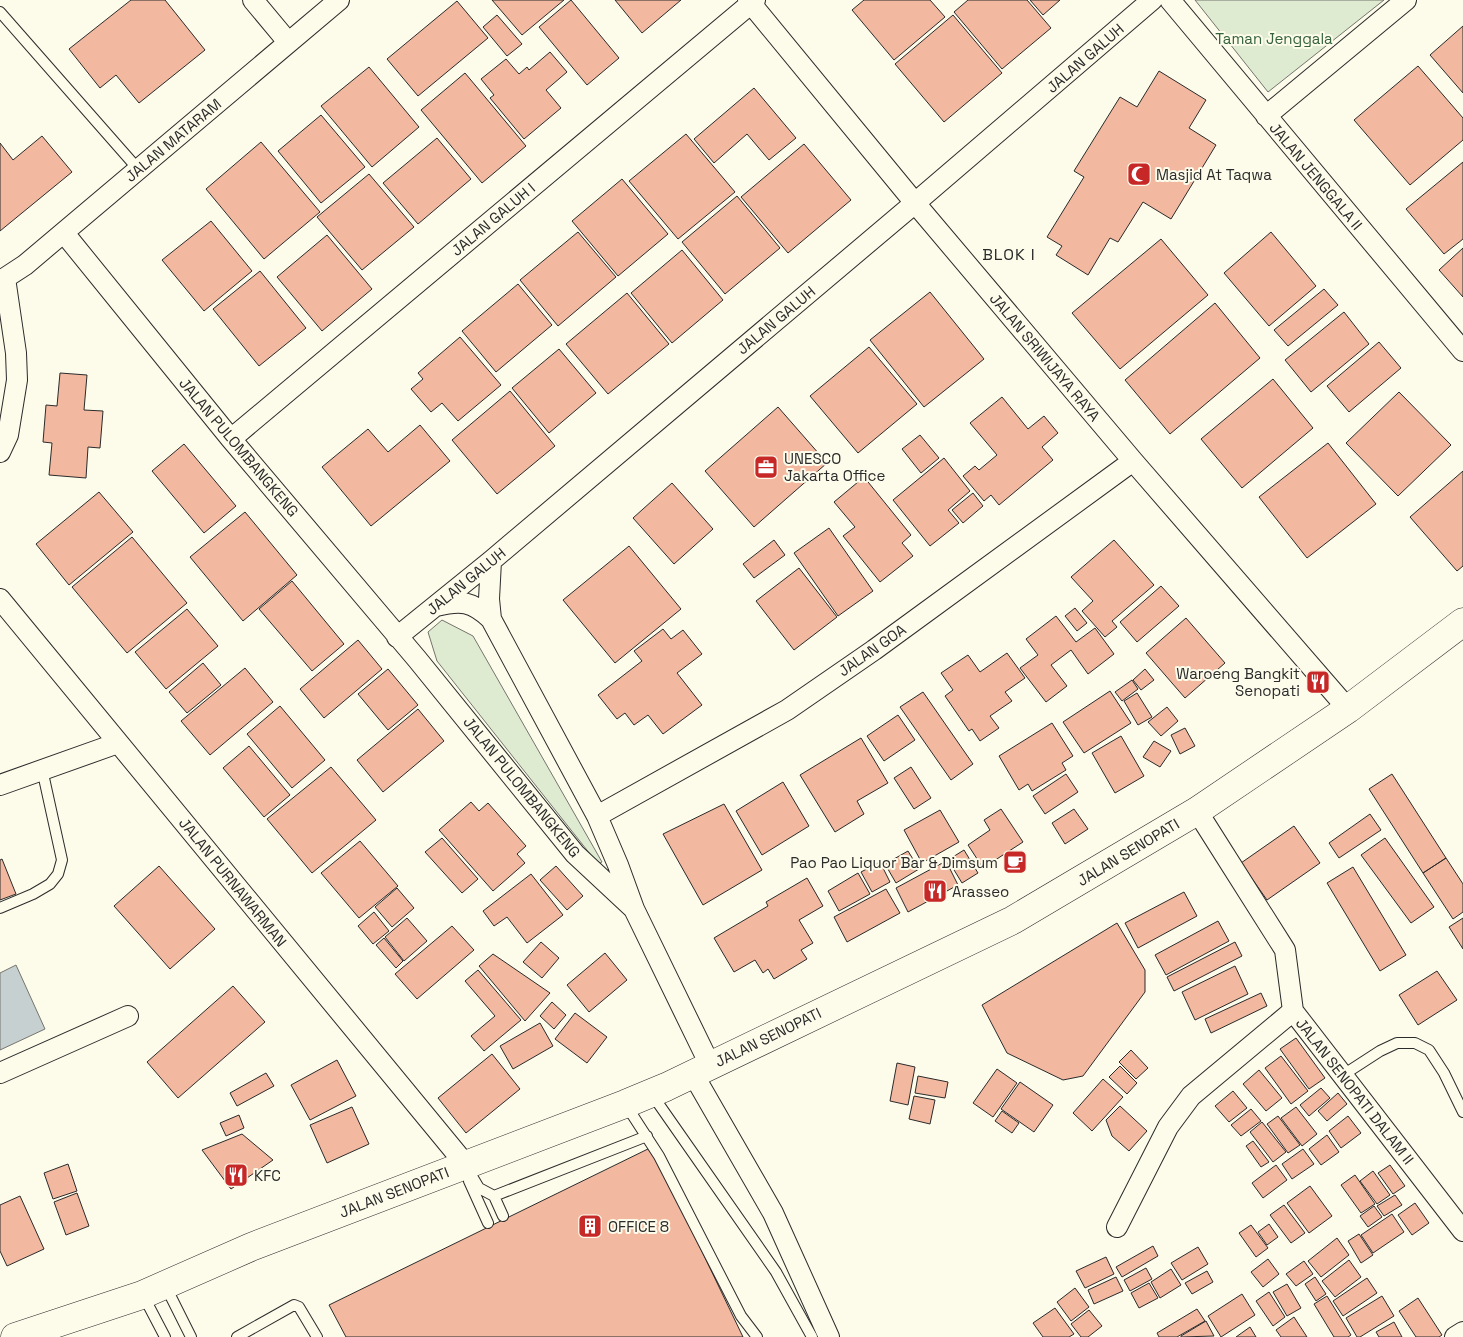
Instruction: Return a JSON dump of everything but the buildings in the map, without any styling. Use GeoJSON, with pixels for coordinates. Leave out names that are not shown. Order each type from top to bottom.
{"type":"FeatureCollection","features":[{"type":"Feature","properties":{"kind":"main road","name":"JALAN SENOPATI"},"geometry":{"type":"LineString","coordinates":[[15,1337],[153,1289],[251,1247],[625,1104],[1013,920],[1197,811],[1348,709],[1463,622]]}},
{"type":"Feature","properties":{"kind":"street"},"geometry":{"type":"LineString","coordinates":[[253,0],[288,42]]}},
{"type":"Feature","properties":{"kind":"street","name":"JALAN MATARAM"},"geometry":{"type":"LineString","coordinates":[[3,279],[25,265],[64,233],[339,0]]}},
{"type":"Feature","properties":{"kind":"street","name":"JALAN GALUH"},"geometry":{"type":"LineString","coordinates":[[397,637],[491,561],[1152,0]]}},
{"type":"Feature","properties":{"kind":"street","name":"JALAN JENGGALA II"},"geometry":{"type":"LineString","coordinates":[[1170,0],[1463,351]]}},
{"type":"Feature","properties":{"kind":"street"},"geometry":{"type":"LineString","coordinates":[[1266,116],[1406,0]]}},
{"type":"Feature","properties":{"kind":"street","name":"JALAN SRIWIJAYA RAYA"},"geometry":{"type":"LineString","coordinates":[[751,1],[915,203],[1133,462],[1348,709]]}},
{"type":"Feature","properties":{"kind":"street","name":"JALAN GALUH I"},"geometry":{"type":"LineString","coordinates":[[231,439],[751,1]]}},
{"type":"Feature","properties":{"kind":"street","name":"JALAN PULOMBANGKENG"},"geometry":{"type":"LineString","coordinates":[[64,233],[231,439],[416,659],[575,854],[634,909]]}},
{"type":"Feature","properties":{"kind":"street"},"geometry":{"type":"LineString","coordinates":[[0,452],[8,436],[18,380],[16,353],[3,279]]}},
{"type":"Feature","properties":{"kind":"street","name":"JALAN GOA"},"geometry":{"type":"LineString","coordinates":[[596,816],[787,710],[874,650],[1133,462]]}},
{"type":"Feature","properties":{"kind":"street","name":"JALAN PULOMBANGKENG"},"geometry":{"type":"LineString","coordinates":[[491,561],[489,599],[491,619]]}},
{"type":"Feature","properties":{"kind":"street","name":"JALAN PURNAWARMAN"},"geometry":{"type":"LineString","coordinates":[[0,600],[464,1165]]}},
{"type":"Feature","properties":{"kind":"street","name":"JALAN PULOMBANGKENG"},"geometry":{"type":"LineString","coordinates":[[436,606],[450,603],[466,603],[480,608],[491,619],[596,816],[702,1069],[773,1213],[829,1337]]}},
{"type":"Feature","properties":{"kind":"street"},"geometry":{"type":"LineString","coordinates":[[416,659],[415,643],[418,629],[425,617],[436,606]]}},
{"type":"Feature","properties":{"kind":"street"},"geometry":{"type":"LineString","coordinates":[[0,785],[118,743]]}},
{"type":"Feature","properties":{"kind":"street","name":"JALAN SENOPATI DALAM II"},"geometry":{"type":"LineString","coordinates":[[1197,811],[1285,950],[1292,1011],[1463,1231]]}},
{"type":"Feature","properties":{"kind":"street"},"geometry":{"type":"LineString","coordinates":[[600,877],[607,877],[618,865]]}},
{"type":"Feature","properties":{"kind":"street"},"geometry":{"type":"LineString","coordinates":[[1118,1228],[1168,1127],[1191,1096],[1292,1011]]}},
{"type":"Feature","properties":{"kind":"street"},"geometry":{"type":"LineString","coordinates":[[0,1073],[128,1016]]}},
{"type":"Feature","properties":{"kind":"lane"},"geometry":{"type":"LineString","coordinates":[[0,12],[138,169]]}},
{"type":"Feature","properties":{"kind":"lane"},"geometry":{"type":"LineString","coordinates":[[0,908],[33,894],[50,884],[58,874],[62,860],[42,769]]}},
{"type":"Feature","properties":{"kind":"lane"},"geometry":{"type":"LineString","coordinates":[[1343,1075],[1380,1051],[1397,1043],[1414,1043],[1429,1050],[1444,1073],[1463,1112]]}},
{"type":"Feature","properties":{"kind":"lane"},"geometry":{"type":"LineString","coordinates":[[651,1092],[776,1272],[812,1337]]}},
{"type":"Feature","properties":{"kind":"lane"},"geometry":{"type":"LineString","coordinates":[[625,1104],[659,1156],[741,1316],[757,1337]]}},
{"type":"Feature","properties":{"kind":"lane"},"geometry":{"type":"LineString","coordinates":[[494,1196],[647,1136]]}},
{"type":"Feature","properties":{"kind":"lane"},"geometry":{"type":"LineString","coordinates":[[464,1165],[479,1188],[494,1196],[503,1216]]}},
{"type":"Feature","properties":{"kind":"lane"},"geometry":{"type":"LineString","coordinates":[[464,1165],[488,1223]]}},
{"type":"Feature","properties":{"kind":"lane"},"geometry":{"type":"LineString","coordinates":[[153,1289],[165,1337]]}},
{"type":"Feature","properties":{"kind":"lane"},"geometry":{"type":"LineString","coordinates":[[153,1289],[191,1337]]}},
{"type":"Feature","properties":{"kind":"lane"},"geometry":{"type":"LineString","coordinates":[[237,1337],[294,1305],[299,1308],[318,1337]]}},
{"type":"Feature","properties":{"kind":"green space","name":"Taman Jenggala"},"geometry":{"type":"Polygon","coordinates":[[[1195,0],[1384,0],[1268,92],[1195,0]]]}},
{"type":"Feature","properties":{"kind":"green space"},"geometry":{"type":"Polygon","coordinates":[[[442,620],[473,636],[602,862],[598,864],[437,661],[428,632],[442,620]]]}},
{"type":"Feature","properties":{"kind":"shaded area"},"geometry":{"type":"Polygon","coordinates":[[[16,965],[45,1029],[0,1050],[0,973],[16,965]]]}},
{"type":"Feature","properties":{"kind":"place","name":"Masjid At Taqwa"},"geometry":{"type":"Point","coordinates":[1139,174]}},
{"type":"Feature","properties":{"kind":"place","name":"UNESCO Jakarta Office"},"geometry":{"type":"Point","coordinates":[766,467]}},
{"type":"Feature","properties":{"kind":"place","name":"Waroeng Bangkit Senopati"},"geometry":{"type":"Point","coordinates":[1318,682]}},
{"type":"Feature","properties":{"kind":"place","name":"Pao Pao Liquor Bar & Dimsum"},"geometry":{"type":"Point","coordinates":[1015,862]}},
{"type":"Feature","properties":{"kind":"place","name":"Arasseo"},"geometry":{"type":"Point","coordinates":[935,891]}},
{"type":"Feature","properties":{"kind":"place","name":"KFC"},"geometry":{"type":"Point","coordinates":[236,1175]}},
{"type":"Feature","properties":{"kind":"place","name":"OFFICE 8"},"geometry":{"type":"Point","coordinates":[590,1226]}},
{"type":"Feature","properties":{"kind":"district","name":"BLOK I"},"geometry":{"type":"Point","coordinates":[1009,254]}}]}
